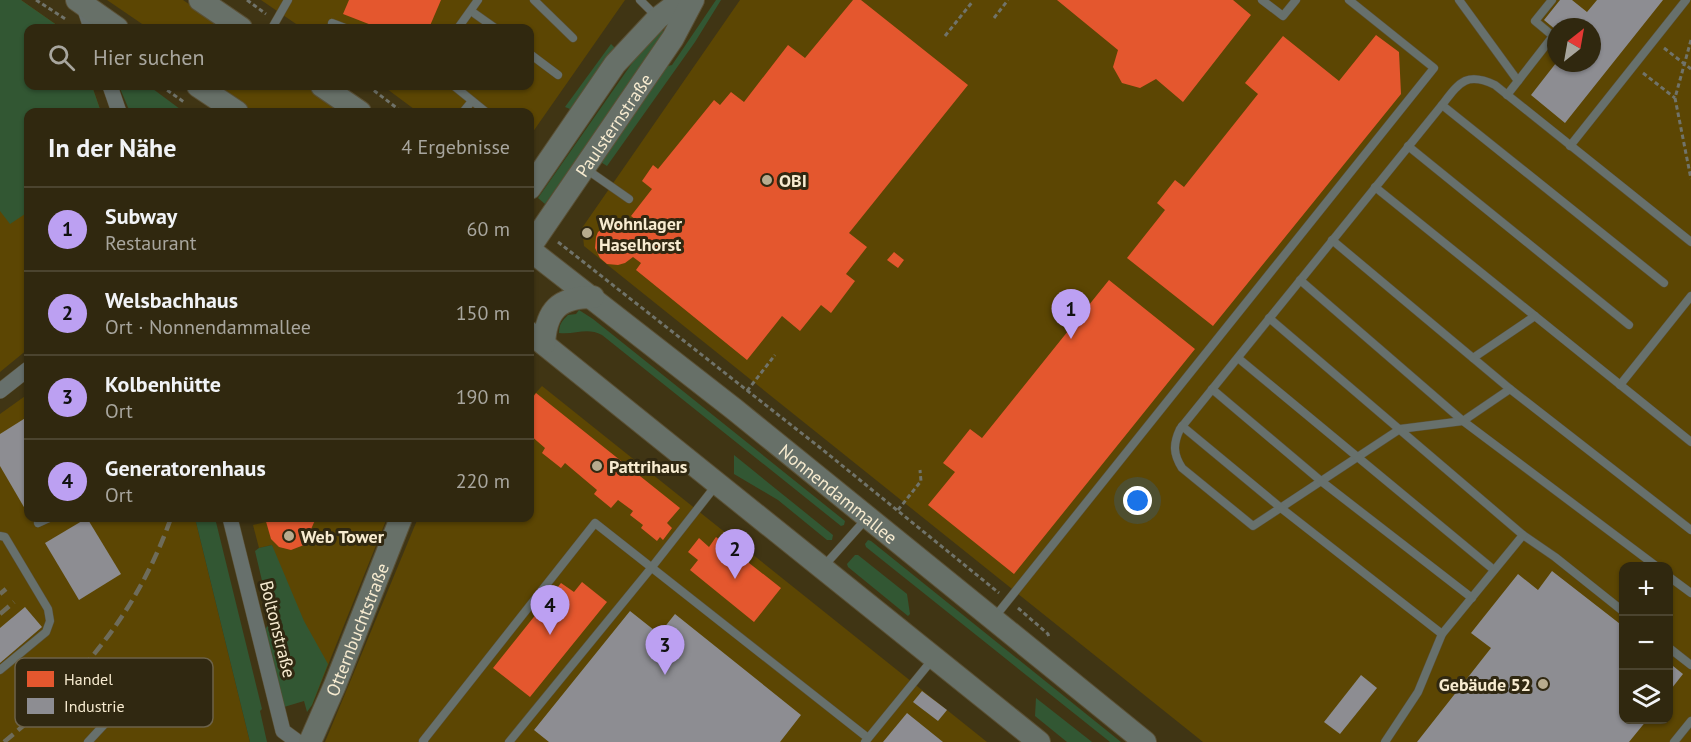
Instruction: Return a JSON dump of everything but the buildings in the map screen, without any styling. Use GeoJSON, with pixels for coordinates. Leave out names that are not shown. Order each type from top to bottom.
{"type":"FeatureCollection","features":[{"type":"Feature","properties":{"kind":"main road"},"geometry":{"type":"LineString","coordinates":[[200,0],[235,24]]}},
{"type":"Feature","properties":{"kind":"main road","name":"Paulsternstraße"},"geometry":{"type":"LineString","coordinates":[[534,182],[615,64],[658,18],[682,0]]}},
{"type":"Feature","properties":{"kind":"main road","name":"Paulsternstraße"},"geometry":{"type":"LineString","coordinates":[[534,242],[673,38],[693,0]]}},
{"type":"Feature","properties":{"kind":"main road"},"geometry":{"type":"LineString","coordinates":[[77,9],[109,24]]}},
{"type":"Feature","properties":{"kind":"main road"},"geometry":{"type":"LineString","coordinates":[[328,90],[354,108]]}},
{"type":"Feature","properties":{"kind":"main road"},"geometry":{"type":"LineString","coordinates":[[192,94],[227,108]]}},
{"type":"Feature","properties":{"kind":"main road","name":"Nonnendammallee"},"geometry":{"type":"LineString","coordinates":[[534,251],[1145,742]]}},
{"type":"Feature","properties":{"kind":"main road"},"geometry":{"type":"LineString","coordinates":[[593,297],[576,297],[562,302],[552,312],[537,339],[1039,742]]}},
{"type":"Feature","properties":{"kind":"main road","name":"Otternbuchtstraße"},"geometry":{"type":"LineString","coordinates":[[310,742],[335,686],[399,522]]}},
{"type":"Feature","properties":{"kind":"street"},"geometry":{"type":"LineString","coordinates":[[77,9],[88,24]]}},
{"type":"Feature","properties":{"kind":"street"},"geometry":{"type":"LineString","coordinates":[[111,90],[118,108]]}},
{"type":"Feature","properties":{"kind":"street"},"geometry":{"type":"LineString","coordinates":[[0,391],[24,372]]}},
{"type":"Feature","properties":{"kind":"street","name":"Boltonstraße"},"geometry":{"type":"LineString","coordinates":[[231,522],[283,731],[298,742]]}},
{"type":"Feature","properties":{"kind":"lane"},"geometry":{"type":"LineString","coordinates":[[274,24],[288,0]]}},
{"type":"Feature","properties":{"kind":"lane"},"geometry":{"type":"LineString","coordinates":[[461,24],[478,0]]}},
{"type":"Feature","properties":{"kind":"lane"},"geometry":{"type":"LineString","coordinates":[[534,0],[573,38]]}},
{"type":"Feature","properties":{"kind":"lane"},"geometry":{"type":"LineString","coordinates":[[640,0],[658,18]]}},
{"type":"Feature","properties":{"kind":"lane"},"geometry":{"type":"LineString","coordinates":[[1262,0],[1282,16],[1296,0]]}},
{"type":"Feature","properties":{"kind":"lane"},"geometry":{"type":"LineString","coordinates":[[993,619],[1434,68],[1349,0]]}},
{"type":"Feature","properties":{"kind":"lane"},"geometry":{"type":"LineString","coordinates":[[1459,0],[1518,81]]}},
{"type":"Feature","properties":{"kind":"lane"},"geometry":{"type":"LineString","coordinates":[[1507,95],[1553,36],[1536,21],[1552,0]]}},
{"type":"Feature","properties":{"kind":"lane"},"geometry":{"type":"LineString","coordinates":[[1570,146],[1686,0]]}},
{"type":"Feature","properties":{"kind":"lane"},"geometry":{"type":"LineString","coordinates":[[471,11],[489,24]]}},
{"type":"Feature","properties":{"kind":"lane"},"geometry":{"type":"LineString","coordinates":[[534,57],[558,75]]}},
{"type":"Feature","properties":{"kind":"lane"},"geometry":{"type":"LineString","coordinates":[[1510,389],[1463,421],[1400,429],[1253,526],[1182,468],[1175,458],[1174,442],[1182,426],[1460,83],[1472,78],[1482,79],[1495,85],[1691,242]]}},
{"type":"Feature","properties":{"kind":"lane"},"geometry":{"type":"LineString","coordinates":[[459,90],[481,108]]}},
{"type":"Feature","properties":{"kind":"lane"},"geometry":{"type":"LineString","coordinates":[[466,108],[472,101]]}},
{"type":"Feature","properties":{"kind":"lane"},"geometry":{"type":"LineString","coordinates":[[1442,105],[1664,283]]}},
{"type":"Feature","properties":{"kind":"lane"},"geometry":{"type":"LineString","coordinates":[[1408,146],[1629,325]]}},
{"type":"Feature","properties":{"kind":"lane"},"geometry":{"type":"LineString","coordinates":[[583,167],[629,199]]}},
{"type":"Feature","properties":{"kind":"lane"},"geometry":{"type":"LineString","coordinates":[[1375,187],[1691,442]]}},
{"type":"Feature","properties":{"kind":"lane"},"geometry":{"type":"LineString","coordinates":[[1332,240],[1510,389],[1691,530]]}},
{"type":"Feature","properties":{"kind":"lane"},"geometry":{"type":"LineString","coordinates":[[1300,280],[1463,421],[1649,562]]}},
{"type":"Feature","properties":{"kind":"lane"},"geometry":{"type":"LineString","coordinates":[[1620,385],[1691,296]]}},
{"type":"Feature","properties":{"kind":"lane"},"geometry":{"type":"LineString","coordinates":[[1473,358],[1535,316]]}},
{"type":"Feature","properties":{"kind":"lane"},"geometry":{"type":"LineString","coordinates":[[1269,318],[1523,535],[1556,557],[1619,609]]}},
{"type":"Feature","properties":{"kind":"lane"},"geometry":{"type":"LineString","coordinates":[[1238,358],[1494,570]]}},
{"type":"Feature","properties":{"kind":"lane"},"geometry":{"type":"LineString","coordinates":[[1212,389],[1322,481],[1472,598]]}},
{"type":"Feature","properties":{"kind":"lane"},"geometry":{"type":"LineString","coordinates":[[1182,426],[1281,508],[1442,634]]}},
{"type":"Feature","properties":{"kind":"lane"},"geometry":{"type":"LineString","coordinates":[[508,742],[717,484]]}},
{"type":"Feature","properties":{"kind":"lane"},"geometry":{"type":"LineString","coordinates":[[822,568],[867,518]]}},
{"type":"Feature","properties":{"kind":"lane"},"geometry":{"type":"LineString","coordinates":[[424,742],[596,523],[866,740],[934,658]]}},
{"type":"Feature","properties":{"kind":"lane"},"geometry":{"type":"LineString","coordinates":[[1385,742],[1418,692],[1442,634],[1523,535]]}},
{"type":"Feature","properties":{"kind":"lane"},"geometry":{"type":"LineString","coordinates":[[0,536],[5,537],[48,609],[50,621],[46,632],[0,670]]}},
{"type":"Feature","properties":{"kind":"lane"},"geometry":{"type":"LineString","coordinates":[[1673,580],[1691,593]]}},
{"type":"Feature","properties":{"kind":"lane"},"geometry":{"type":"LineString","coordinates":[[1673,652],[1691,665]]}},
{"type":"Feature","properties":{"kind":"lane"},"geometry":{"type":"LineString","coordinates":[[1674,742],[1691,721]]}},
{"type":"Feature","properties":{"kind":"lane"},"geometry":{"type":"LineString","coordinates":[[88,742],[102,727]]}},
{"type":"Feature","properties":{"kind":"path"},"geometry":{"type":"LineString","coordinates":[[36,0],[77,9]]}},
{"type":"Feature","properties":{"kind":"path"},"geometry":{"type":"LineString","coordinates":[[994,18],[1008,0]]}},
{"type":"Feature","properties":{"kind":"path"},"geometry":{"type":"LineString","coordinates":[[945,36],[974,1]]}},
{"type":"Feature","properties":{"kind":"path"},"geometry":{"type":"LineString","coordinates":[[1654,40],[1691,69]]}},
{"type":"Feature","properties":{"kind":"path"},"geometry":{"type":"LineString","coordinates":[[1691,40],[1675,98],[1691,178]]}},
{"type":"Feature","properties":{"kind":"path"},"geometry":{"type":"LineString","coordinates":[[1634,66],[1675,98]]}},
{"type":"Feature","properties":{"kind":"path"},"geometry":{"type":"LineString","coordinates":[[176,90],[192,94]]}},
{"type":"Feature","properties":{"kind":"path"},"geometry":{"type":"LineString","coordinates":[[373,90],[397,108]]}},
{"type":"Feature","properties":{"kind":"path"},"geometry":{"type":"LineString","coordinates":[[553,239],[898,510],[1048,634]]}},
{"type":"Feature","properties":{"kind":"path"},"geometry":{"type":"LineString","coordinates":[[747,391],[776,355]]}},
{"type":"Feature","properties":{"kind":"path"},"geometry":{"type":"LineString","coordinates":[[898,510],[921,481],[920,470]]}},
{"type":"Feature","properties":{"kind":"shaded area"},"geometry":{"type":"Polygon","coordinates":[[[0,0],[21,0],[55,24],[24,24],[24,90],[93,90],[100,108],[24,108],[24,352],[0,372],[0,0]]]}},
{"type":"Feature","properties":{"kind":"shaded area"},"geometry":{"type":"Polygon","coordinates":[[[107,0],[183,0],[218,24],[142,24],[107,0]]]}},
{"type":"Feature","properties":{"kind":"shaded area"},"geometry":{"type":"Polygon","coordinates":[[[261,0],[625,0],[534,130],[534,108],[413,108],[388,90],[534,90],[534,24],[296,24],[261,0]]]}},
{"type":"Feature","properties":{"kind":"shaded area"},"geometry":{"type":"Polygon","coordinates":[[[740,0],[1691,0],[1691,742],[1203,742],[584,246],[582,228],[740,0]]]}},
{"type":"Feature","properties":{"kind":"shaded area"},"geometry":{"type":"Polygon","coordinates":[[[220,90],[312,90],[337,108],[247,108],[220,90]]]}},
{"type":"Feature","properties":{"kind":"shaded area"},"geometry":{"type":"Polygon","coordinates":[[[542,386],[987,742],[325,742],[416,522],[534,522],[534,395],[542,386]]]}},
{"type":"Feature","properties":{"kind":"shaded area"},"geometry":{"type":"Polygon","coordinates":[[[24,397],[24,522],[196,522],[250,742],[0,742],[0,414],[24,397]]]}},
{"type":"Feature","properties":{"kind":"shaded area"},"geometry":{"type":"Polygon","coordinates":[[[266,522],[385,522],[312,705],[272,545],[259,548],[253,525],[266,522]]]}},
{"type":"Feature","properties":{"kind":"green space"},"geometry":{"type":"Polygon","coordinates":[[[0,0],[21,0],[55,24],[24,24],[24,90],[93,90],[100,108],[24,108],[24,215],[10,224],[0,211],[0,0]]]}},
{"type":"Feature","properties":{"kind":"green space"},"geometry":{"type":"Polygon","coordinates":[[[716,0],[721,0],[695,42],[607,166],[599,161],[664,67],[672,65],[716,0]]]}},
{"type":"Feature","properties":{"kind":"green space"},"geometry":{"type":"Polygon","coordinates":[[[660,31],[663,31],[664,35],[545,204],[538,198],[637,56],[660,31]]]}},
{"type":"Feature","properties":{"kind":"green space"},"geometry":{"type":"Polygon","coordinates":[[[611,44],[615,48],[570,109],[565,107],[611,44]]]}},
{"type":"Feature","properties":{"kind":"green space"},"geometry":{"type":"Polygon","coordinates":[[[121,90],[154,90],[179,108],[128,108],[121,90]]]}},
{"type":"Feature","properties":{"kind":"green space"},"geometry":{"type":"Polygon","coordinates":[[[579,310],[845,521],[844,525],[841,526],[602,335],[586,331],[559,333],[564,319],[568,315],[576,314],[579,310]]]}},
{"type":"Feature","properties":{"kind":"green space"},"geometry":{"type":"Polygon","coordinates":[[[734,455],[833,535],[832,540],[827,540],[778,500],[734,474],[734,455]]]}},
{"type":"Feature","properties":{"kind":"green space"},"geometry":{"type":"Polygon","coordinates":[[[196,522],[216,522],[262,709],[260,711],[267,742],[250,742],[196,522]]]}},
{"type":"Feature","properties":{"kind":"green space"},"geometry":{"type":"Polygon","coordinates":[[[868,540],[1121,742],[1110,742],[866,547],[868,540]]]}},
{"type":"Feature","properties":{"kind":"green space"},"geometry":{"type":"Polygon","coordinates":[[[272,545],[304,621],[328,664],[307,712],[304,701],[284,707],[265,630],[271,619],[255,551],[272,545]]]}},
{"type":"Feature","properties":{"kind":"green space"},"geometry":{"type":"Polygon","coordinates":[[[855,555],[858,555],[907,594],[910,614],[908,616],[848,567],[847,564],[855,555]]]}},
{"type":"Feature","properties":{"kind":"green space"},"geometry":{"type":"Polygon","coordinates":[[[1036,698],[1092,742],[1067,742],[1035,716],[1036,698]]]}},
{"type":"Feature","properties":{"kind":"railway"},"geometry":{"type":"LineString","coordinates":[[90,658],[124,614],[157,552],[169,522]]}},
{"type":"Feature","properties":{"kind":"railway"},"geometry":{"type":"LineString","coordinates":[[0,594],[6,589]]}},
{"type":"Feature","properties":{"kind":"railway"},"geometry":{"type":"LineString","coordinates":[[0,614],[14,602]]}},
{"type":"Feature","properties":{"kind":"railway"},"geometry":{"type":"LineString","coordinates":[[4,742],[22,727]]}},
{"type":"Feature","properties":{"kind":"place","name":"OBI"},"geometry":{"type":"Point","coordinates":[767,180]}},
{"type":"Feature","properties":{"kind":"place","name":"Wohnlager Haselhorst"},"geometry":{"type":"Point","coordinates":[587,233]}},
{"type":"Feature","properties":{"kind":"place","name":"Subway"},"geometry":{"type":"Point","coordinates":[1071,339]}},
{"type":"Feature","properties":{"kind":"place","name":"Pattrihaus"},"geometry":{"type":"Point","coordinates":[597,466]}},
{"type":"Feature","properties":{"kind":"place","name":"Web Tower"},"geometry":{"type":"Point","coordinates":[289,536]}},
{"type":"Feature","properties":{"kind":"place","name":"Welsbachhaus"},"geometry":{"type":"Point","coordinates":[735,579]}},
{"type":"Feature","properties":{"kind":"place","name":"Generatorenhaus"},"geometry":{"type":"Point","coordinates":[550,635]}},
{"type":"Feature","properties":{"kind":"place","name":"Kolbenhütte"},"geometry":{"type":"Point","coordinates":[665,675]}},
{"type":"Feature","properties":{"kind":"place","name":"Gebäude 52"},"geometry":{"type":"Point","coordinates":[1543,684]}}]}
